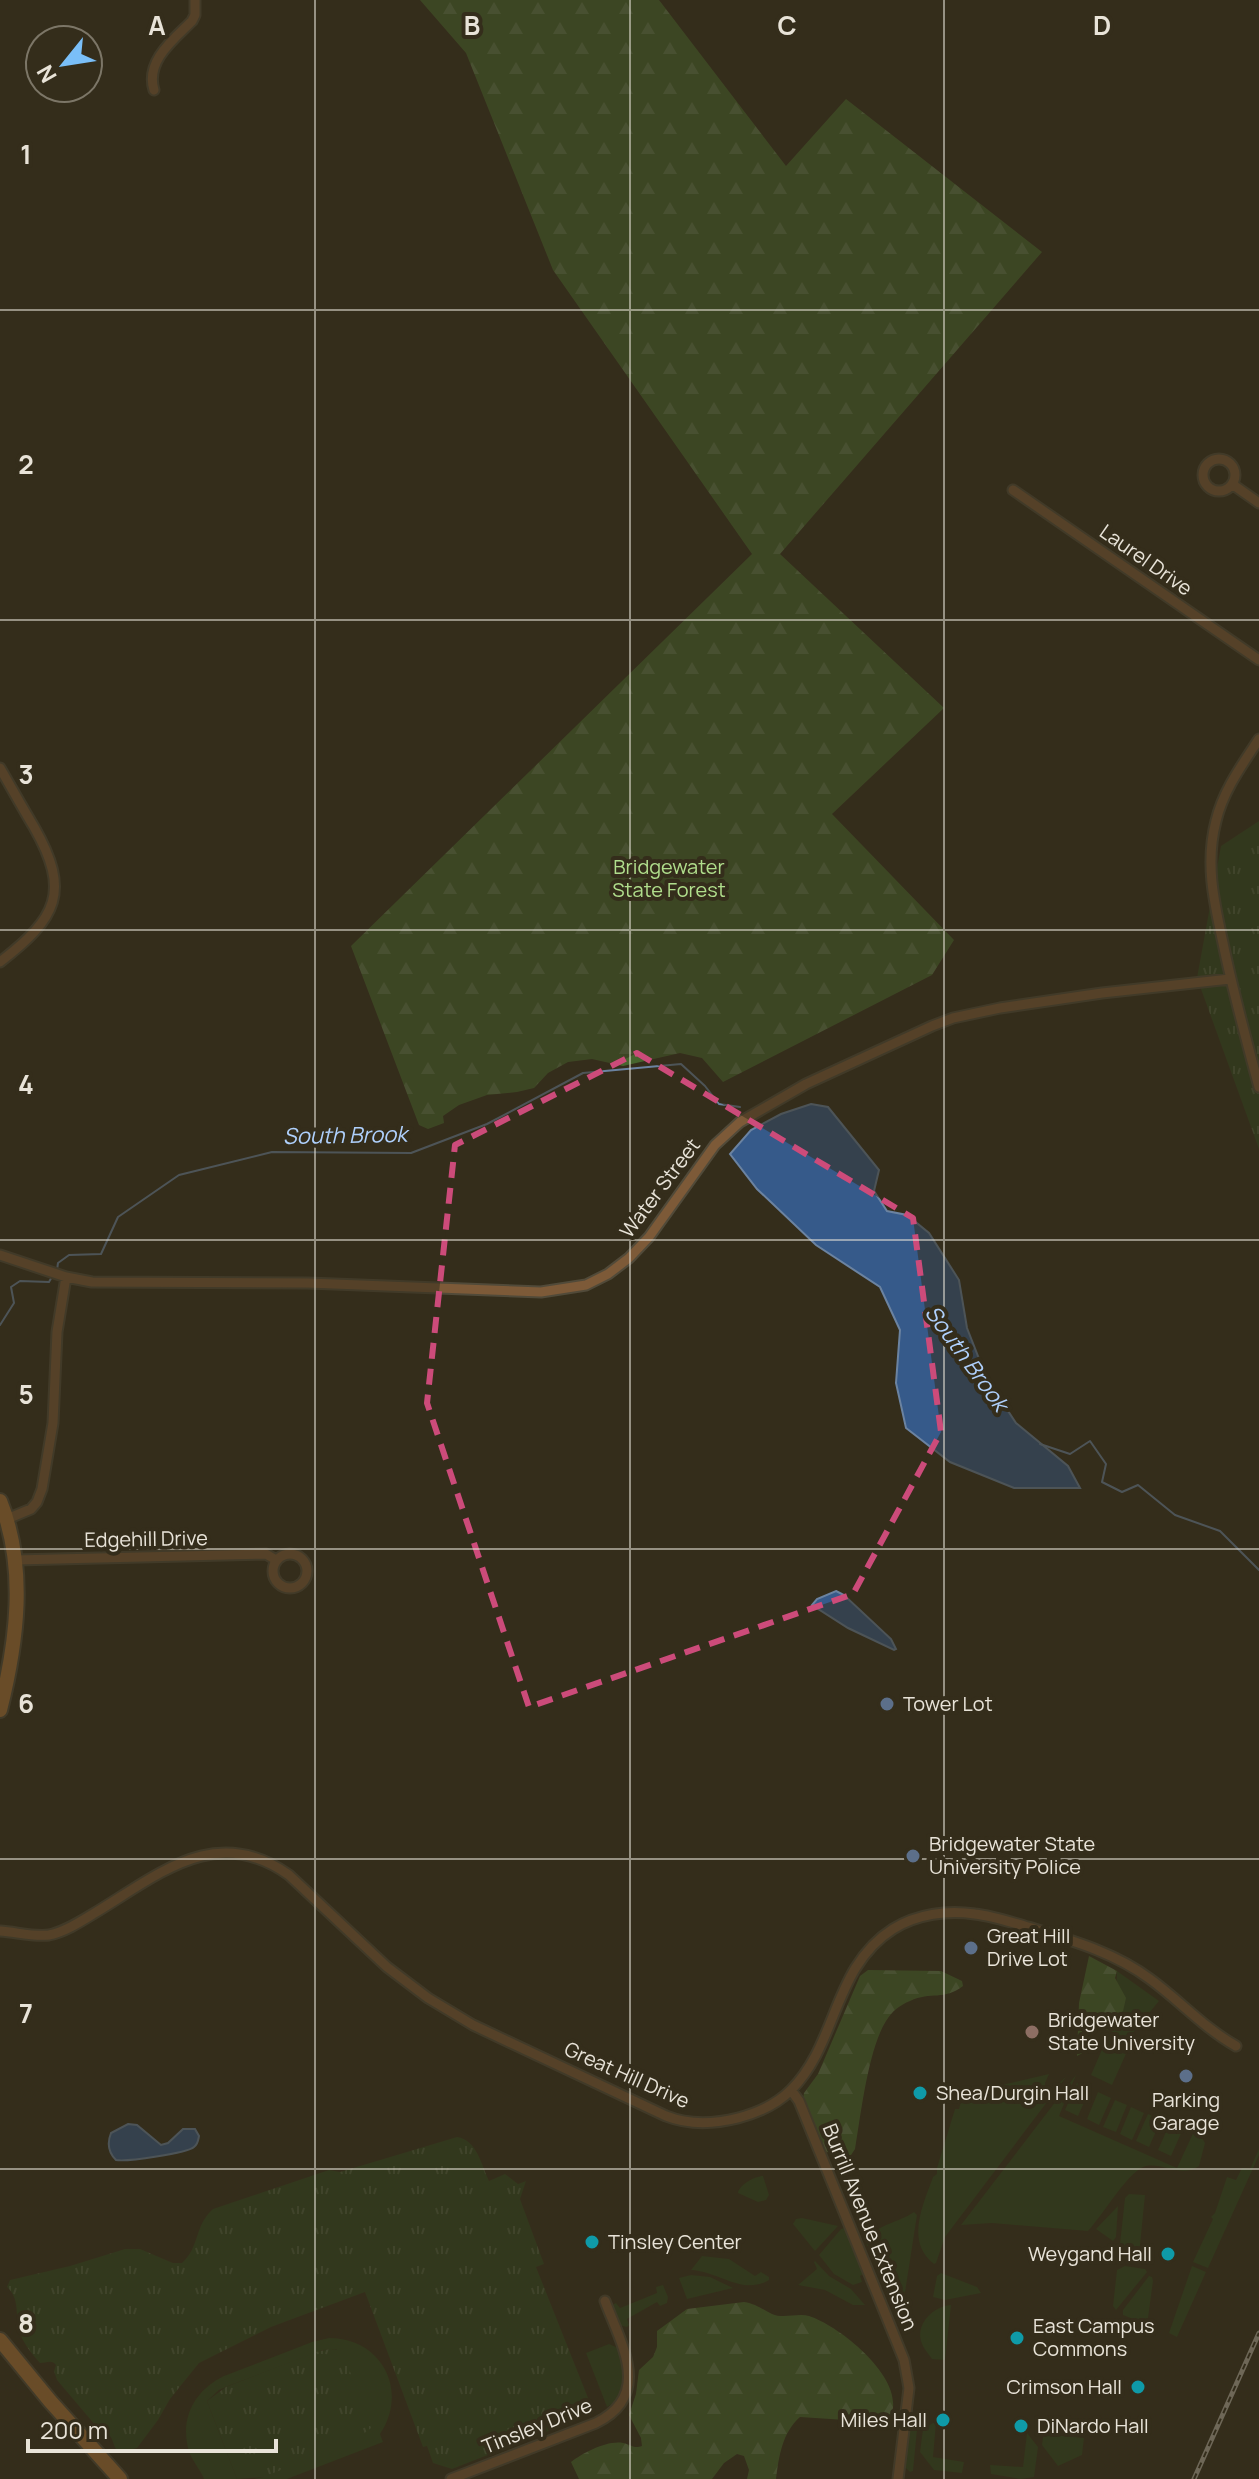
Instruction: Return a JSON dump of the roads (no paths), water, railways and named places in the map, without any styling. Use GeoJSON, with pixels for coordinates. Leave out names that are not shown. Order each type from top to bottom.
{"type":"FeatureCollection","features":[{"type":"Feature","properties":{"kind":"main road"},"geometry":{"type":"LineString","coordinates":[[0,1501],[15,1560],[16,1617],[0,1710]]}},
{"type":"Feature","properties":{"kind":"main road"},"geometry":{"type":"LineString","coordinates":[[0,2340],[120,2479]]}},
{"type":"Feature","properties":{"kind":"street"},"geometry":{"type":"LineString","coordinates":[[154,90],[152,78],[157,60],[192,21],[195,0]]}},
{"type":"Feature","properties":{"kind":"street"},"geometry":{"type":"LineString","coordinates":[[1232,484],[1259,503]]}},
{"type":"Feature","properties":{"kind":"street","name":"Laurel Drive"},"geometry":{"type":"LineString","coordinates":[[1013,490],[1259,660]]}},
{"type":"Feature","properties":{"kind":"street"},"geometry":{"type":"LineString","coordinates":[[1259,739],[1226,794],[1215,821],[1211,848],[1212,891],[1230,979],[1259,1087]]}},
{"type":"Feature","properties":{"kind":"street"},"geometry":{"type":"LineString","coordinates":[[0,768],[47,852],[54,869],[55,883],[51,905],[43,921],[30,938],[0,962]]}},
{"type":"Feature","properties":{"kind":"street","name":"Water Street"},"geometry":{"type":"LineString","coordinates":[[0,1255],[92,1282],[308,1283],[541,1292],[586,1285],[618,1267],[649,1237],[722,1137],[750,1116],[806,1084],[932,1026],[963,1015],[1102,993],[1230,979]]}},
{"type":"Feature","properties":{"kind":"street"},"geometry":{"type":"LineString","coordinates":[[7,1519],[31,1509],[42,1489],[53,1423],[59,1274]]}},
{"type":"Feature","properties":{"kind":"street","name":"Edgehill Drive"},"geometry":{"type":"LineString","coordinates":[[15,1560],[265,1554],[276,1560]]}},
{"type":"Feature","properties":{"kind":"street","name":"Great Hill Drive"},"geometry":{"type":"LineString","coordinates":[[0,1931],[50,1935],[89,1916],[188,1858],[216,1853],[245,1856],[266,1862],[289,1875],[387,1967],[452,2013],[666,2116],[698,2123],[728,2120],[768,2107],[791,2090],[817,2052],[843,1991],[867,1950],[905,1922],[951,1912],[1004,1920],[1116,1958],[1148,1977],[1236,2046]]}},
{"type":"Feature","properties":{"kind":"street","name":"Burrill Avenue Extension"},"geometry":{"type":"LineString","coordinates":[[791,2090],[799,2101],[897,2338],[908,2381],[898,2479]]}},
{"type":"Feature","properties":{"kind":"street","name":"Tinsley Drive"},"geometry":{"type":"LineString","coordinates":[[451,2479],[596,2423],[617,2408],[627,2389],[629,2368],[605,2301]]}},
{"type":"Feature","properties":{"kind":"water"},"geometry":{"type":"Polygon","coordinates":[[[811,1104],[828,1107],[879,1170],[874,1191],[887,1211],[907,1215],[929,1233],[959,1280],[967,1328],[987,1379],[1016,1423],[1068,1466],[1080,1488],[1014,1488],[950,1462],[906,1428],[896,1383],[900,1330],[880,1287],[816,1245],[757,1189],[730,1154],[751,1130],[781,1114],[811,1104]]]}},
{"type":"Feature","properties":{"kind":"water"},"geometry":{"type":"Polygon","coordinates":[[[836,1591],[891,1639],[896,1649],[848,1628],[812,1605],[817,1599],[836,1591]]]}},
{"type":"Feature","properties":{"kind":"water"},"geometry":{"type":"Polygon","coordinates":[[[128,2124],[137,2125],[161,2145],[168,2143],[183,2129],[195,2129],[198,2141],[194,2147],[180,2152],[116,2160],[110,2151],[111,2133],[128,2124]]]}},
{"type":"Feature","properties":{"kind":"waterway","name":"South Brook"},"geometry":{"type":"LineString","coordinates":[[57,1270],[58,1263],[69,1255],[101,1254],[118,1217],[179,1175],[272,1152],[411,1153],[487,1124],[583,1073],[681,1064],[719,1104],[740,1107]]}},
{"type":"Feature","properties":{"kind":"waterway","name":"South Brook"},"geometry":{"type":"LineString","coordinates":[[0,1325],[14,1303],[11,1287],[20,1281],[49,1282],[53,1275]]}},
{"type":"Feature","properties":{"kind":"waterway","name":"South Brook"},"geometry":{"type":"LineString","coordinates":[[1040,1444],[1070,1454],[1090,1441],[1106,1464],[1102,1482],[1122,1492],[1138,1485],[1175,1515],[1220,1531],[1259,1570]]}},
{"type":"Feature","properties":{"kind":"railway"},"geometry":{"type":"LineString","coordinates":[[1194,2479],[1259,2333]]}},
{"type":"Feature","properties":{"kind":"place","name":"Tower Lot"},"geometry":{"type":"Point","coordinates":[887,1704]}},
{"type":"Feature","properties":{"kind":"place","name":"Bridgewater State University Police"},"geometry":{"type":"Point","coordinates":[913,1856]}},
{"type":"Feature","properties":{"kind":"place","name":"Great Hill Drive Lot"},"geometry":{"type":"Point","coordinates":[971,1948]}},
{"type":"Feature","properties":{"kind":"place","name":"Bridgewater State University"},"geometry":{"type":"Point","coordinates":[1032,2032]}},
{"type":"Feature","properties":{"kind":"place","name":"Parking Garage"},"geometry":{"type":"Point","coordinates":[1186,2076]}},
{"type":"Feature","properties":{"kind":"place","name":"Shea/Durgin Hall"},"geometry":{"type":"Point","coordinates":[920,2093]}},
{"type":"Feature","properties":{"kind":"place","name":"Tinsley Center"},"geometry":{"type":"Point","coordinates":[592,2242]}},
{"type":"Feature","properties":{"kind":"place","name":"Weygand Hall"},"geometry":{"type":"Point","coordinates":[1168,2254]}},
{"type":"Feature","properties":{"kind":"place","name":"East Campus Commons"},"geometry":{"type":"Point","coordinates":[1017,2338]}},
{"type":"Feature","properties":{"kind":"place","name":"Crimson Hall"},"geometry":{"type":"Point","coordinates":[1138,2387]}},
{"type":"Feature","properties":{"kind":"place","name":"Miles Hall"},"geometry":{"type":"Point","coordinates":[943,2420]}},
{"type":"Feature","properties":{"kind":"place","name":"DiNardo Hall"},"geometry":{"type":"Point","coordinates":[1021,2426]}},
{"type":"Feature","properties":{"kind":"park label","name":"Bridgewater State Forest"},"geometry":{"type":"Point","coordinates":[669,878]}}]}
